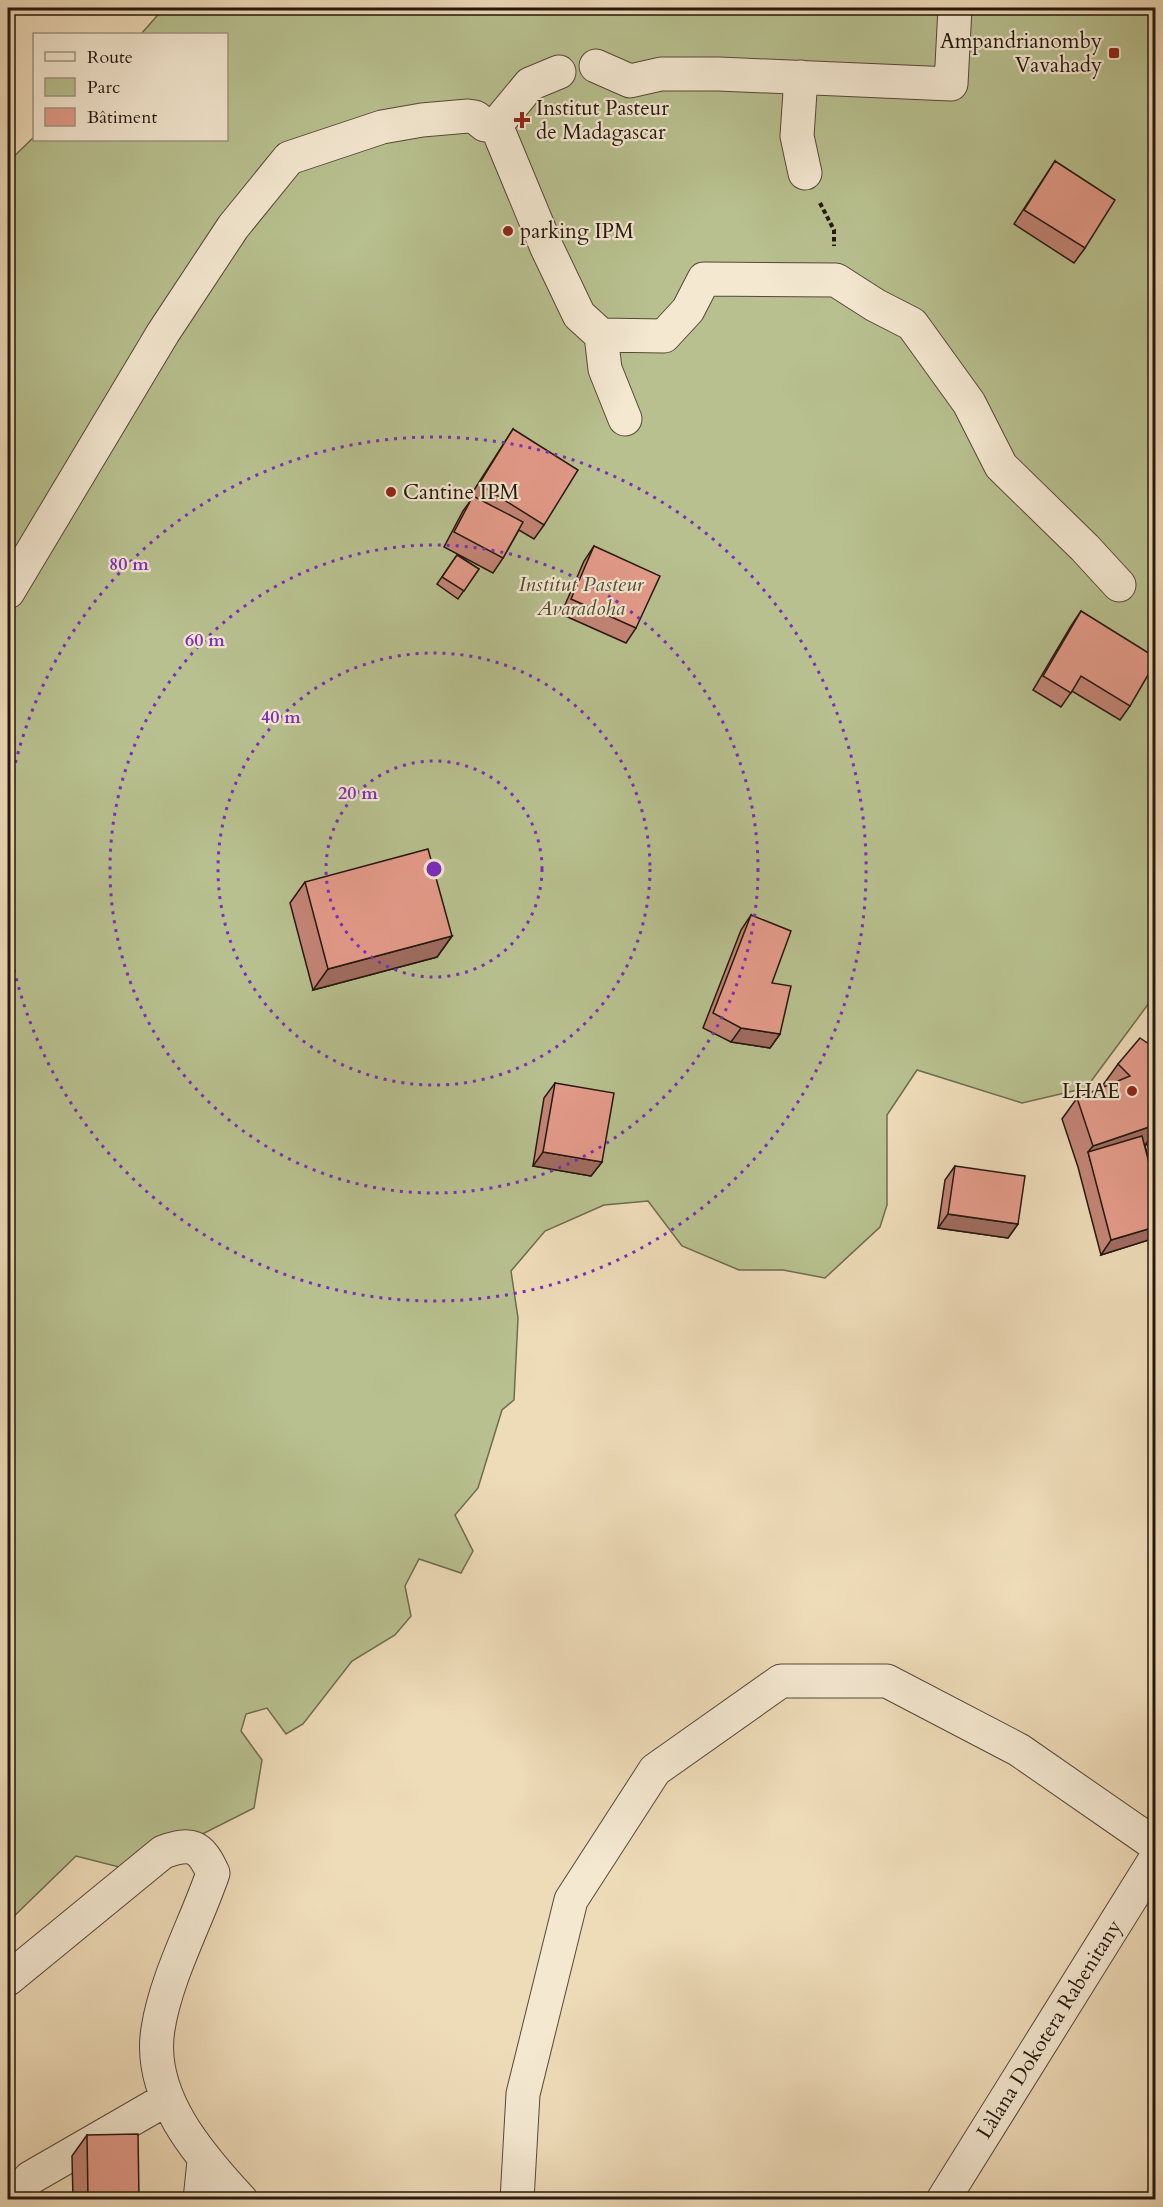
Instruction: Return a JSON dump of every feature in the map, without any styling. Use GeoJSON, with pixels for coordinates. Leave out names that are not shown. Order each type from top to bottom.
{"type":"FeatureCollection","features":[{"type":"Feature","properties":{"kind":"street"},"geometry":{"type":"LineString","coordinates":[[596,66],[630,81],[661,74],[801,77],[951,84],[955,8]]}},
{"type":"Feature","properties":{"kind":"street"},"geometry":{"type":"LineString","coordinates":[[496,127],[530,84],[559,72]]}},
{"type":"Feature","properties":{"kind":"street"},"geometry":{"type":"LineString","coordinates":[[801,77],[797,136],[805,173]]}},
{"type":"Feature","properties":{"kind":"street"},"geometry":{"type":"LineString","coordinates":[[8,592],[163,333],[233,227],[289,158],[382,127],[468,116],[496,127],[547,248],[579,315],[601,335],[605,369],[625,419]]}},
{"type":"Feature","properties":{"kind":"street"},"geometry":{"type":"LineString","coordinates":[[601,335],[664,336],[688,310],[704,279],[836,280],[874,305],[912,324],[969,402],[1002,466],[1119,585]]}},
{"type":"Feature","properties":{"kind":"street"},"geometry":{"type":"LineString","coordinates":[[517,2199],[523,2094],[571,1900],[655,1770],[781,1681],[886,1681],[1019,1750],[1155,1845]]}},
{"type":"Feature","properties":{"kind":"street"},"geometry":{"type":"LineString","coordinates":[[8,1979],[163,1852],[181,1846],[196,1847],[206,1857],[213,1873],[180,1957],[158,2029],[158,2065],[167,2099],[204,2161],[241,2199]]}},
{"type":"Feature","properties":{"kind":"street","name":"Làlana Dokotera Rabenitany"},"geometry":{"type":"LineString","coordinates":[[944,2199],[1155,1858]]}},
{"type":"Feature","properties":{"kind":"street"},"geometry":{"type":"LineString","coordinates":[[12,2199],[30,2178],[167,2099]]}},
{"type":"Feature","properties":{"kind":"street"},"geometry":{"type":"LineString","coordinates":[[200,2199],[204,2161]]}},
{"type":"Feature","properties":{"kind":"path"},"geometry":{"type":"LineString","coordinates":[[805,173],[834,230],[836,280]]}},
{"type":"Feature","properties":{"kind":"green space","name":"Institut Pasteur Avaradoha"},"geometry":{"type":"Polygon","coordinates":[[[164,8],[1155,8],[1155,995],[1086,1088],[1022,1103],[917,1070],[887,1115],[887,1205],[880,1227],[825,1278],[783,1270],[739,1270],[682,1246],[648,1201],[604,1205],[545,1231],[511,1271],[518,1318],[514,1400],[502,1410],[478,1488],[455,1515],[473,1551],[461,1573],[419,1559],[405,1586],[411,1616],[395,1635],[352,1661],[303,1724],[286,1734],[267,1708],[246,1714],[241,1731],[262,1760],[254,1808],[131,1870],[76,1856],[8,1922],[8,162],[33,138],[33,141],[228,141],[228,33],[142,33],[164,8]]]}},
{"type":"Feature","properties":{"kind":"building"},"geometry":{"type":"Polygon","coordinates":[[[1055,161],[1115,200],[1085,248],[1024,210],[1055,161]]]}},
{"type":"Feature","properties":{"kind":"building"},"geometry":{"type":"Polygon","coordinates":[[[513,429],[578,470],[544,525],[479,484],[513,429]]]}},
{"type":"Feature","properties":{"kind":"building"},"geometry":{"type":"Polygon","coordinates":[[[473,496],[523,522],[503,558],[454,532],[473,496]]]}},
{"type":"Feature","properties":{"kind":"building"},"geometry":{"type":"Polygon","coordinates":[[[594,546],[660,576],[636,628],[571,599],[594,546]]]}},
{"type":"Feature","properties":{"kind":"building"},"geometry":{"type":"Polygon","coordinates":[[[457,555],[479,569],[464,591],[442,577],[457,555]]]}},
{"type":"Feature","properties":{"kind":"building"},"geometry":{"type":"Polygon","coordinates":[[[1081,611],[1155,657],[1155,663],[1130,706],[1081,676],[1071,693],[1043,676],[1081,611]]]}},
{"type":"Feature","properties":{"kind":"building"},"geometry":{"type":"Polygon","coordinates":[[[428,849],[452,936],[328,969],[305,882],[428,849]]]}},
{"type":"Feature","properties":{"kind":"building"},"geometry":{"type":"Polygon","coordinates":[[[751,915],[791,931],[772,983],[791,986],[780,1034],[741,1028],[713,1013],[751,915]]]}},
{"type":"Feature","properties":{"kind":"building","name":"LHAE"},"geometry":{"type":"Polygon","coordinates":[[[1140,1038],[1155,1048],[1155,1125],[1093,1146],[1077,1098],[1130,1076],[1118,1064],[1140,1038]]]}},
{"type":"Feature","properties":{"kind":"building"},"geometry":{"type":"Polygon","coordinates":[[[555,1083],[614,1093],[602,1162],[543,1152],[555,1083]]]}},
{"type":"Feature","properties":{"kind":"building"},"geometry":{"type":"Polygon","coordinates":[[[1142,1136],[1155,1186],[1155,1227],[1111,1240],[1088,1152],[1142,1136]]]}},
{"type":"Feature","properties":{"kind":"building"},"geometry":{"type":"Polygon","coordinates":[[[955,1166],[1025,1176],[1018,1224],[948,1214],[955,1166]]]}},
{"type":"Feature","properties":{"kind":"building"},"geometry":{"type":"Polygon","coordinates":[[[138,2134],[139,2199],[88,2199],[87,2135],[138,2134]]]}},
{"type":"Feature","properties":{"kind":"place","name":"Ampandrianomby Vavahady"},"geometry":{"type":"Point","coordinates":[1114,53]}},
{"type":"Feature","properties":{"kind":"place","name":"Institut Pasteur de Madagascar"},"geometry":{"type":"Point","coordinates":[522,120]}},
{"type":"Feature","properties":{"kind":"place","name":"parking IPM"},"geometry":{"type":"Point","coordinates":[508,231]}},
{"type":"Feature","properties":{"kind":"place","name":"Cantine IPM"},"geometry":{"type":"Point","coordinates":[391,492]}},
{"type":"Feature","properties":{"kind":"place","name":"LHAE"},"geometry":{"type":"Point","coordinates":[1132,1091]}}]}
